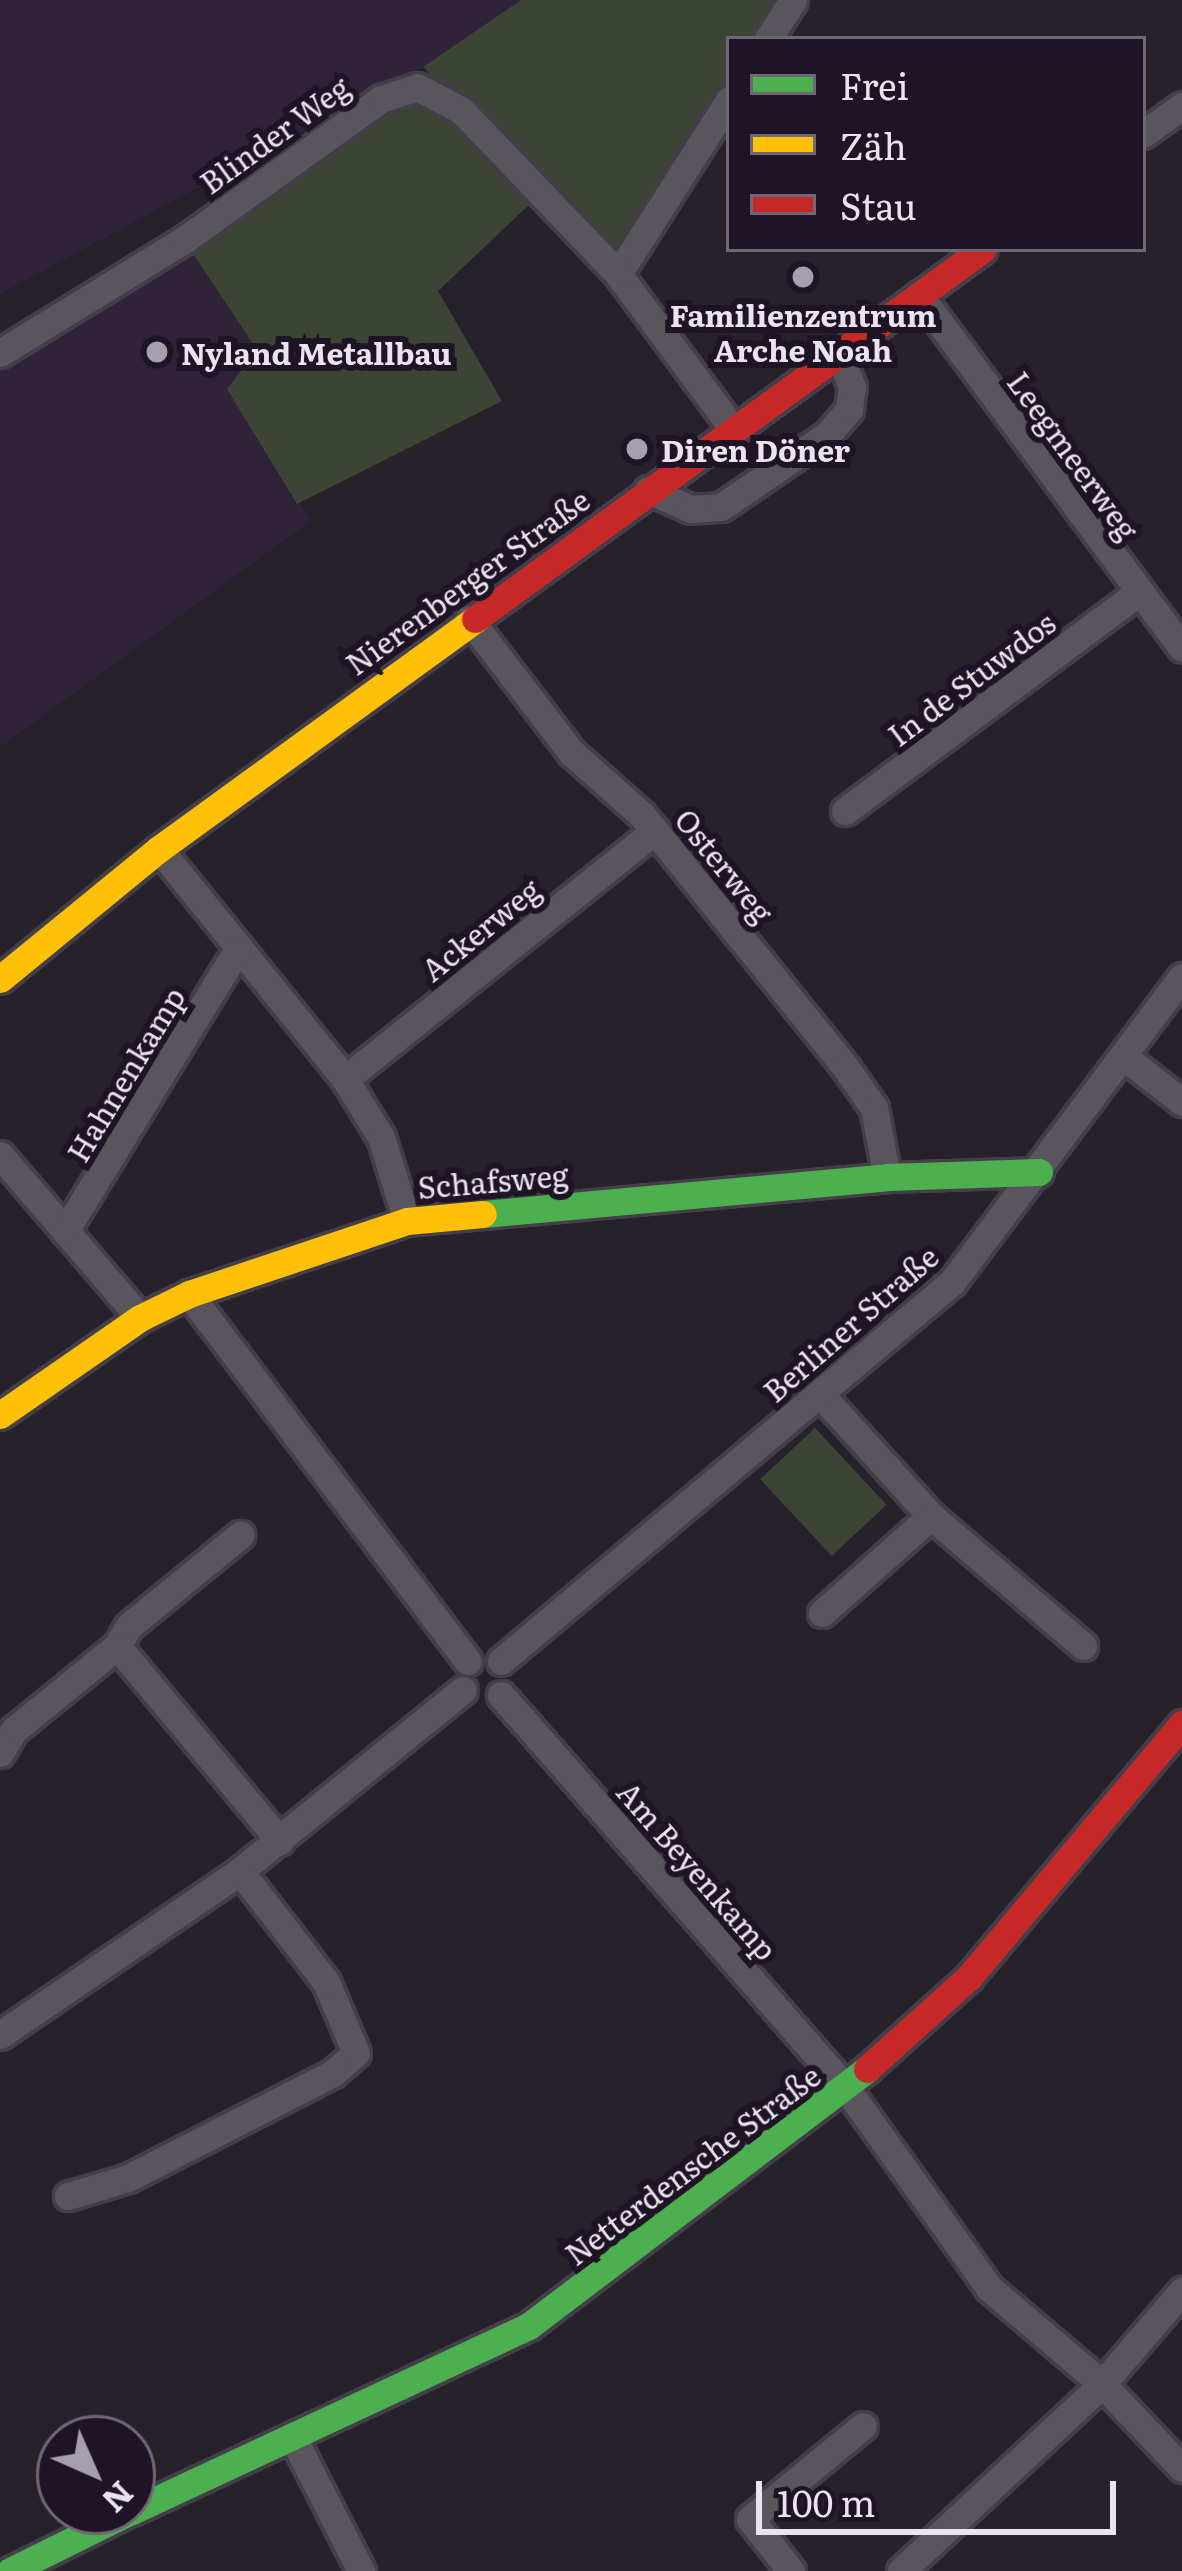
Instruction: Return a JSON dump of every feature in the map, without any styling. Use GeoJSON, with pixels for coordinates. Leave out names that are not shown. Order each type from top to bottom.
{"type":"FeatureCollection","features":[{"type":"Feature","properties":{"kind":"street"},"geometry":{"type":"LineString","coordinates":[[770,36],[793,0]]}},
{"type":"Feature","properties":{"kind":"street","name":"Blinder Weg"},"geometry":{"type":"LineString","coordinates":[[0,353],[184,240],[381,99],[417,87],[461,110],[618,274],[733,429]]}},
{"type":"Feature","properties":{"kind":"street"},"geometry":{"type":"LineString","coordinates":[[618,274],[726,105]]}},
{"type":"Feature","properties":{"kind":"street"},"geometry":{"type":"LineString","coordinates":[[1146,132],[1182,106]]}},
{"type":"Feature","properties":{"kind":"street","name":"Nierenberger Straße"},"geometry":{"type":"LineString","coordinates":[[0,979],[159,848],[979,252]]}},
{"type":"Feature","properties":{"kind":"street","name":"Leegmeerweg"},"geometry":{"type":"LineString","coordinates":[[919,295],[1136,595],[1182,648]]}},
{"type":"Feature","properties":{"kind":"street"},"geometry":{"type":"LineString","coordinates":[[647,490],[691,509],[721,507],[826,435],[849,410],[852,387],[839,352]]}},
{"type":"Feature","properties":{"kind":"street","name":"In de Stuwdos"},"geometry":{"type":"LineString","coordinates":[[845,811],[1136,595]]}},
{"type":"Feature","properties":{"kind":"street","name":"Osterweg"},"geometry":{"type":"LineString","coordinates":[[469,619],[571,752],[655,831],[874,1108],[887,1178]]}},
{"type":"Feature","properties":{"kind":"street","name":"Ackerweg"},"geometry":{"type":"LineString","coordinates":[[345,1079],[655,831]]}},
{"type":"Feature","properties":{"kind":"street"},"geometry":{"type":"LineString","coordinates":[[159,848],[345,1079],[381,1137],[407,1221]]}},
{"type":"Feature","properties":{"kind":"street","name":"Hahnenkamp"},"geometry":{"type":"LineString","coordinates":[[65,1231],[238,949]]}},
{"type":"Feature","properties":{"kind":"street","name":"Berliner Straße"},"geometry":{"type":"LineString","coordinates":[[501,1661],[952,1282],[1182,977]]}},
{"type":"Feature","properties":{"kind":"street"},"geometry":{"type":"LineString","coordinates":[[1123,1056],[1182,1102]]}},
{"type":"Feature","properties":{"kind":"street"},"geometry":{"type":"LineString","coordinates":[[0,1155],[140,1318]]}},
{"type":"Feature","properties":{"kind":"street","name":"Schafsweg"},"geometry":{"type":"LineString","coordinates":[[0,1415],[140,1318],[189,1294],[407,1221],[887,1178],[1039,1172]]}},
{"type":"Feature","properties":{"kind":"street"},"geometry":{"type":"LineString","coordinates":[[0,2035],[240,1871],[464,1690],[468,1661],[189,1294]]}},
{"type":"Feature","properties":{"kind":"street"},"geometry":{"type":"LineString","coordinates":[[820,1394],[931,1516],[1083,1646]]}},
{"type":"Feature","properties":{"kind":"street"},"geometry":{"type":"LineString","coordinates":[[822,1613],[931,1516]]}},
{"type":"Feature","properties":{"kind":"street"},"geometry":{"type":"LineString","coordinates":[[0,1753],[14,1730],[117,1646],[129,1626],[239,1535]]}},
{"type":"Feature","properties":{"kind":"street"},"geometry":{"type":"LineString","coordinates":[[117,1646],[280,1841]]}},
{"type":"Feature","properties":{"kind":"street"},"geometry":{"type":"LineString","coordinates":[[464,1690],[482,1702],[501,1694],[508,1679],[501,1661],[484,1654],[468,1661]]}},
{"type":"Feature","properties":{"kind":"street","name":"Am Beyenkamp"},"geometry":{"type":"LineString","coordinates":[[501,1694],[846,2089],[988,2288],[1102,2384],[1182,2468]]}},
{"type":"Feature","properties":{"kind":"street","name":"Netterdensche Straße"},"geometry":{"type":"LineString","coordinates":[[156,2500],[530,2325],[846,2089],[969,1977],[1182,1724]]}},
{"type":"Feature","properties":{"kind":"street"},"geometry":{"type":"LineString","coordinates":[[68,2196],[147,2169],[356,2053],[326,1982],[240,1871]]}},
{"type":"Feature","properties":{"kind":"street"},"geometry":{"type":"LineString","coordinates":[[918,2566],[1102,2384],[1182,2291]]}},
{"type":"Feature","properties":{"kind":"street"},"geometry":{"type":"LineString","coordinates":[[791,2571],[750,2519],[863,2426]]}},
{"type":"Feature","properties":{"kind":"street"},"geometry":{"type":"LineString","coordinates":[[292,2436],[361,2571]]}},
{"type":"Feature","properties":{"kind":"street","name":"Netterdensche Straße"},"geometry":{"type":"LineString","coordinates":[[10,2571],[83,2535]]}},
{"type":"Feature","properties":{"kind":"shaded area"},"geometry":{"type":"Polygon","coordinates":[[[0,0],[521,0],[423,67],[0,294],[0,0]]]}},
{"type":"Feature","properties":{"kind":"shaded area"},"geometry":{"type":"Polygon","coordinates":[[[192,253],[258,350],[227,389],[311,521],[0,747],[0,368],[192,253]]]}},
{"type":"Feature","properties":{"kind":"green space"},"geometry":{"type":"Polygon","coordinates":[[[521,0],[798,0],[773,36],[726,36],[726,104],[620,257],[423,67],[521,0]]]}},
{"type":"Feature","properties":{"kind":"green space"},"geometry":{"type":"Polygon","coordinates":[[[413,103],[436,108],[530,204],[438,291],[502,401],[297,504],[227,389],[257,350],[189,248],[381,114],[413,103]]]}},
{"type":"Feature","properties":{"kind":"green space"},"geometry":{"type":"Polygon","coordinates":[[[815,1428],[887,1505],[832,1556],[760,1479],[815,1428]]]}},
{"type":"Feature","properties":{"kind":"traffic: fast"},"geometry":{"type":"LineString","coordinates":[[483,1214],[887,1177],[1039,1172]]}},
{"type":"Feature","properties":{"kind":"traffic: fast"},"geometry":{"type":"LineString","coordinates":[[156,2500],[530,2325],[867,2069]]}},
{"type":"Feature","properties":{"kind":"traffic: fast"},"geometry":{"type":"LineString","coordinates":[[10,2571],[83,2535]]}},
{"type":"Feature","properties":{"kind":"traffic: slow"},"geometry":{"type":"LineString","coordinates":[[0,979],[159,849],[475,619]]}},
{"type":"Feature","properties":{"kind":"traffic: slow"},"geometry":{"type":"LineString","coordinates":[[0,1415],[140,1318],[189,1294],[407,1221],[483,1214]]}},
{"type":"Feature","properties":{"kind":"traffic: jam"},"geometry":{"type":"LineString","coordinates":[[475,619],[979,252]]}},
{"type":"Feature","properties":{"kind":"traffic: jam"},"geometry":{"type":"LineString","coordinates":[[867,2069],[969,1977],[1182,1724]]}},
{"type":"Feature","properties":{"kind":"place","name":"Familienzentrum Arche Noah"},"geometry":{"type":"Point","coordinates":[803,277]}},
{"type":"Feature","properties":{"kind":"place","name":"Nyland Metallbau"},"geometry":{"type":"Point","coordinates":[157,352]}},
{"type":"Feature","properties":{"kind":"place","name":"Diren Döner"},"geometry":{"type":"Point","coordinates":[637,449]}}]}
